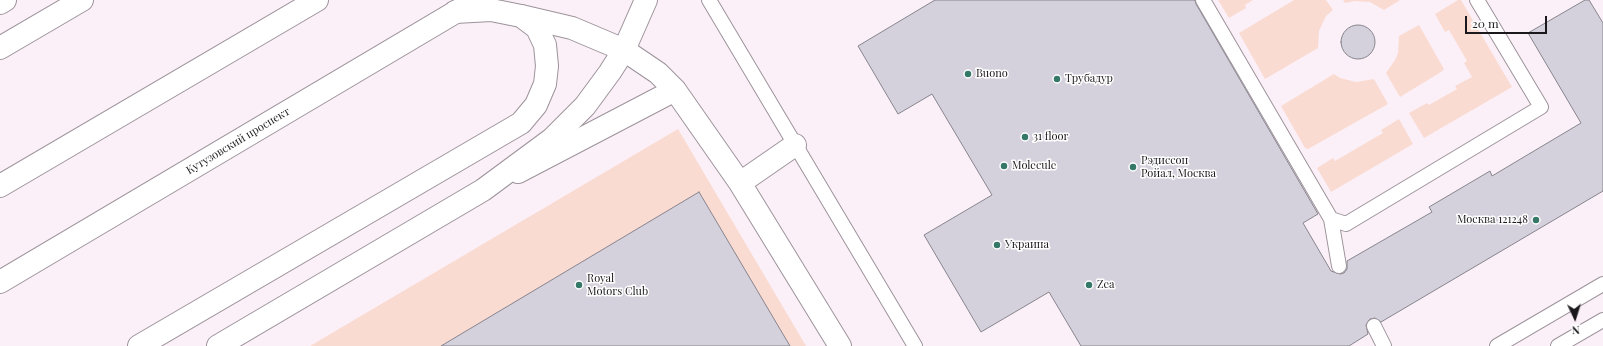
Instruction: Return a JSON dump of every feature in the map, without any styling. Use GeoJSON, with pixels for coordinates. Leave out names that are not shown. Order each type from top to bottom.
{"type":"FeatureCollection","features":[{"type":"Feature","properties":{"kind":"main road"},"geometry":{"type":"LineString","coordinates":[[0,3],[5,0]]}},
{"type":"Feature","properties":{"kind":"main road"},"geometry":{"type":"LineString","coordinates":[[0,48],[82,0]]}},
{"type":"Feature","properties":{"kind":"main road"},"geometry":{"type":"LineString","coordinates":[[0,186],[317,0]]}},
{"type":"Feature","properties":{"kind":"main road","name":"Кутузовский проспект"},"geometry":{"type":"LineString","coordinates":[[0,282],[476,0]]}},
{"type":"Feature","properties":{"kind":"main road"},"geometry":{"type":"LineString","coordinates":[[484,190],[552,139],[585,106],[624,50],[646,0]]}},
{"type":"Feature","properties":{"kind":"main road"},"geometry":{"type":"LineString","coordinates":[[455,12],[490,10],[572,28],[624,50],[658,73],[675,90],[740,183],[840,346]]}},
{"type":"Feature","properties":{"kind":"main road"},"geometry":{"type":"LineString","coordinates":[[139,346],[521,123],[536,105],[545,84],[547,66],[545,45],[537,28],[520,16]]}},
{"type":"Feature","properties":{"kind":"main road"},"geometry":{"type":"LineString","coordinates":[[218,346],[484,190],[675,90]]}},
{"type":"Feature","properties":{"kind":"main road"},"geometry":{"type":"LineString","coordinates":[[740,183],[795,145]]}},
{"type":"Feature","properties":{"kind":"lane"},"geometry":{"type":"LineString","coordinates":[[709,0],[915,346]]}},
{"type":"Feature","properties":{"kind":"lane"},"geometry":{"type":"LineString","coordinates":[[1203,0],[1331,219],[1339,266]]}},
{"type":"Feature","properties":{"kind":"lane"},"geometry":{"type":"LineString","coordinates":[[1331,219],[1346,224],[1541,107],[1477,0]]}},
{"type":"Feature","properties":{"kind":"lane"},"geometry":{"type":"LineString","coordinates":[[1497,346],[1603,284]]}},
{"type":"Feature","properties":{"kind":"lane"},"geometry":{"type":"LineString","coordinates":[[1558,346],[1603,320]]}},
{"type":"Feature","properties":{"kind":"lane"},"geometry":{"type":"LineString","coordinates":[[1374,326],[1384,346]]}},
{"type":"Feature","properties":{"kind":"shaded area"},"geometry":{"type":"Polygon","coordinates":[[[1218,0],[1253,0],[1245,5],[1246,8],[1229,18],[1218,0]]]}},
{"type":"Feature","properties":{"kind":"shaded area"},"geometry":{"type":"Polygon","coordinates":[[[1294,0],[1326,0],[1333,10],[1326,16],[1319,31],[1318,48],[1265,79],[1239,33],[1294,0]]]}},
{"type":"Feature","properties":{"kind":"shaded area"},"geometry":{"type":"Polygon","coordinates":[[[1343,0],[1400,0],[1384,10],[1370,2],[1354,1],[1345,3],[1343,0]]]}},
{"type":"Feature","properties":{"kind":"shaded area"},"geometry":{"type":"Polygon","coordinates":[[[1458,0],[1461,0],[1512,87],[1424,138],[1409,113],[1427,103],[1429,105],[1457,89],[1455,86],[1472,77],[1464,63],[1467,61],[1449,30],[1445,32],[1435,14],[1458,0]]]}},
{"type":"Feature","properties":{"kind":"shaded area"},"geometry":{"type":"Polygon","coordinates":[[[1419,25],[1444,69],[1400,97],[1386,73],[1398,53],[1399,36],[1419,25]]]}},
{"type":"Feature","properties":{"kind":"shaded area"},"geometry":{"type":"Polygon","coordinates":[[[1334,74],[1340,78],[1356,82],[1374,79],[1388,104],[1308,149],[1305,148],[1281,106],[1334,74]]]}},
{"type":"Feature","properties":{"kind":"shaded area"},"geometry":{"type":"Polygon","coordinates":[[[1399,119],[1413,144],[1331,192],[1317,168],[1333,158],[1335,161],[1383,133],[1381,130],[1399,119]]]}},
{"type":"Feature","properties":{"kind":"shaded area"},"geometry":{"type":"Polygon","coordinates":[[[678,129],[806,346],[310,346],[678,129]]]}},
{"type":"Feature","properties":{"kind":"building","name":"Рэдиссон Ройал, Москва"},"geometry":{"type":"Polygon","coordinates":[[[935,0],[1195,0],[1318,214],[1303,223],[1331,271],[1340,274],[1344,273],[1347,269],[1347,261],[1432,212],[1429,207],[1490,171],[1492,176],[1581,123],[1528,33],[1585,0],[1589,0],[1603,23],[1603,191],[1381,322],[1375,318],[1370,319],[1366,325],[1368,334],[1349,346],[1081,346],[1049,292],[981,332],[924,235],[992,195],[932,94],[898,114],[858,46],[935,0]]]}},
{"type":"Feature","properties":{"kind":"building"},"geometry":{"type":"Polygon","coordinates":[[[1358,25],[1370,30],[1375,42],[1370,54],[1358,59],[1346,54],[1341,42],[1346,30],[1358,25]]]}},
{"type":"Feature","properties":{"kind":"building"},"geometry":{"type":"Polygon","coordinates":[[[699,192],[790,346],[441,346],[699,192]]]}},
{"type":"Feature","properties":{"kind":"place","name":"Buono"},"geometry":{"type":"Point","coordinates":[968,74]}},
{"type":"Feature","properties":{"kind":"place","name":"Трубадур"},"geometry":{"type":"Point","coordinates":[1057,79]}},
{"type":"Feature","properties":{"kind":"place","name":"31 floor"},"geometry":{"type":"Point","coordinates":[1025,137]}},
{"type":"Feature","properties":{"kind":"place","name":"Molecule"},"geometry":{"type":"Point","coordinates":[1004,166]}},
{"type":"Feature","properties":{"kind":"place","name":"Рэдиссон Ройал, Москва"},"geometry":{"type":"Point","coordinates":[1133,167]}},
{"type":"Feature","properties":{"kind":"place","name":"Москва 121248"},"geometry":{"type":"Point","coordinates":[1536,220]}},
{"type":"Feature","properties":{"kind":"place","name":"Украина"},"geometry":{"type":"Point","coordinates":[997,245]}},
{"type":"Feature","properties":{"kind":"place","name":"Royal Motors Club"},"geometry":{"type":"Point","coordinates":[579,285]}},
{"type":"Feature","properties":{"kind":"place","name":"Zea"},"geometry":{"type":"Point","coordinates":[1089,285]}}]}
